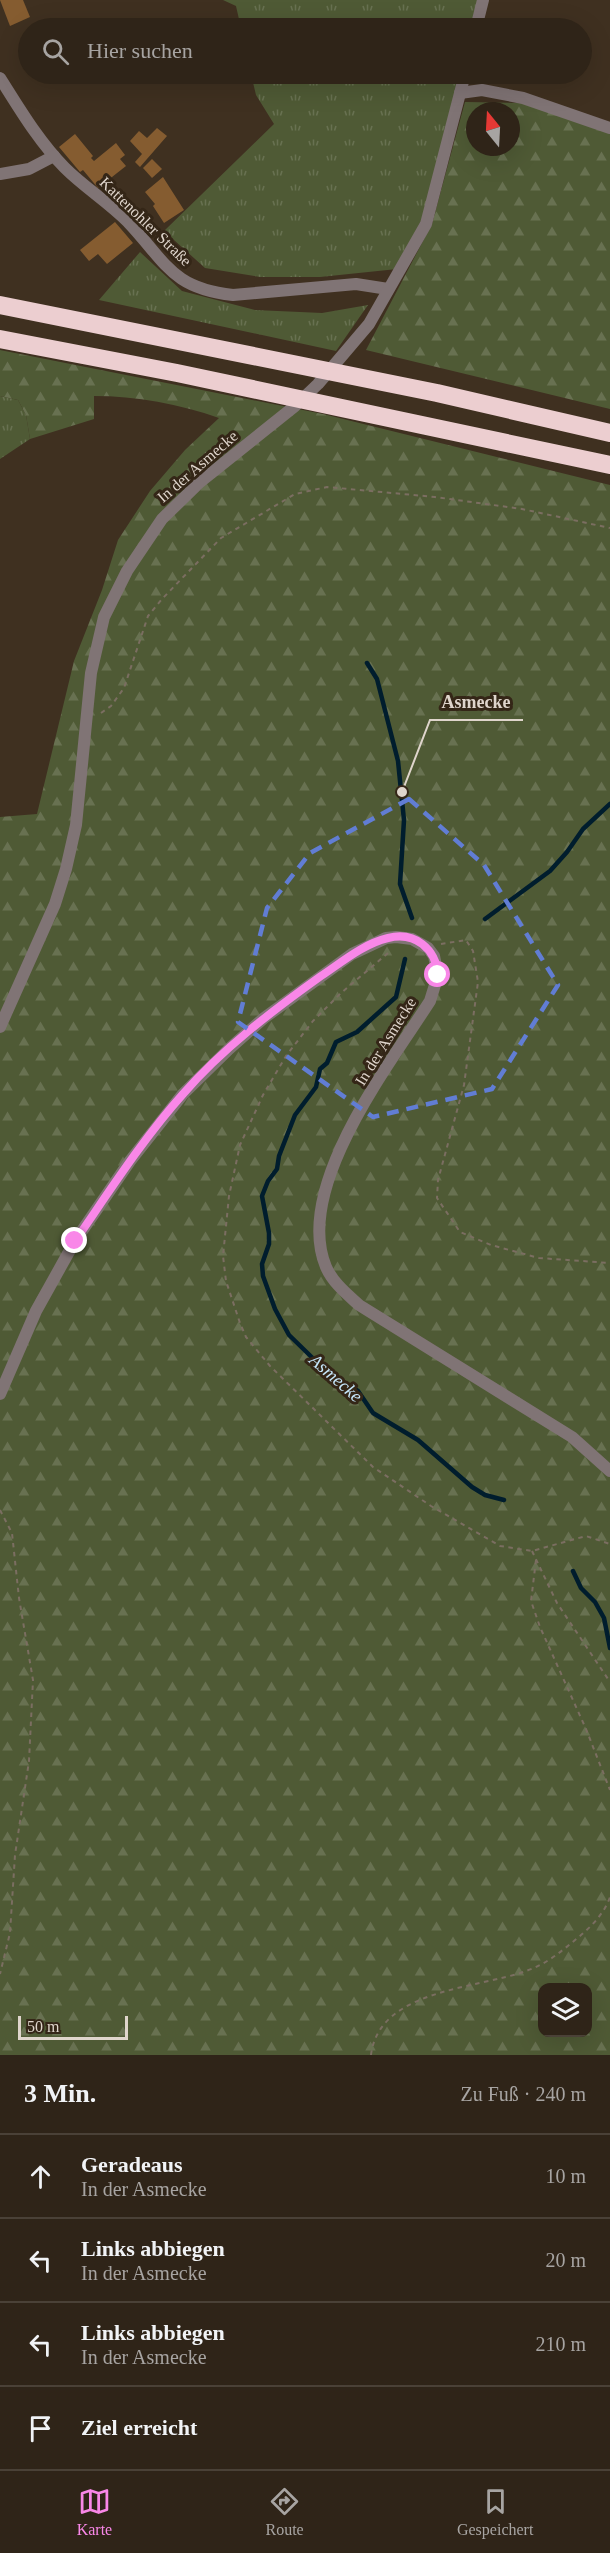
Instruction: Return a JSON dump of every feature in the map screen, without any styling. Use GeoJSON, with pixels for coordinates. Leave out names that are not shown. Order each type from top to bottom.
{"type":"FeatureCollection","features":[{"type":"Feature","properties":{"kind":"highway"},"geometry":{"type":"LineString","coordinates":[[0,305],[436,393],[610,432]]}},
{"type":"Feature","properties":{"kind":"highway"},"geometry":{"type":"LineString","coordinates":[[0,339],[188,375],[610,465]]}},
{"type":"Feature","properties":{"kind":"street"},"geometry":{"type":"LineString","coordinates":[[478,18],[483,0]]}},
{"type":"Feature","properties":{"kind":"street","name":"Kattenohler Straße"},"geometry":{"type":"LineString","coordinates":[[0,78],[54,156],[66,169],[128,222],[158,260],[172,273],[199,288],[233,295],[356,284],[388,289]]}},
{"type":"Feature","properties":{"kind":"street","name":"In der Asmecke"},"geometry":{"type":"LineString","coordinates":[[0,1027],[55,904],[66,869],[76,825],[91,673],[104,617],[126,571],[162,519],[200,482],[318,384],[369,324],[426,224],[462,84]]}},
{"type":"Feature","properties":{"kind":"street"},"geometry":{"type":"LineString","coordinates":[[460,93],[482,90],[523,98],[610,128]]}},
{"type":"Feature","properties":{"kind":"street"},"geometry":{"type":"LineString","coordinates":[[0,174],[29,168],[54,156]]}},
{"type":"Feature","properties":{"kind":"street"},"geometry":{"type":"LineString","coordinates":[[0,1394],[36,1311],[75,1241],[130,1161],[183,1094],[264,1018],[352,954],[375,942],[396,937],[412,939],[428,948]]}},
{"type":"Feature","properties":{"kind":"street","name":"In der Asmecke"},"geometry":{"type":"LineString","coordinates":[[428,948],[434,956],[438,975],[430,1001],[355,1118],[341,1146],[328,1181],[320,1234],[326,1268],[343,1291],[359,1305],[572,1437],[610,1471]]}},
{"type":"Feature","properties":{"kind":"path"},"geometry":{"type":"LineString","coordinates":[[85,725],[111,706],[124,687],[148,616],[162,599],[221,538],[295,494],[327,488],[435,497],[522,509],[610,528]]}},
{"type":"Feature","properties":{"kind":"path"},"geometry":{"type":"LineString","coordinates":[[428,948],[452,941],[466,940],[473,951],[478,982],[464,1085],[438,1180],[437,1198],[446,1215],[460,1232],[491,1245],[540,1258],[610,1263]]}},
{"type":"Feature","properties":{"kind":"path"},"geometry":{"type":"LineString","coordinates":[[0,1510],[12,1533],[19,1598],[33,1680],[29,1761],[15,1855],[10,1934],[0,1974]]}},
{"type":"Feature","properties":{"kind":"path"},"geometry":{"type":"LineString","coordinates":[[610,1544],[586,1536],[532,1551],[557,1603],[610,1683]]}},
{"type":"Feature","properties":{"kind":"path"},"geometry":{"type":"LineString","coordinates":[[536,1560],[531,1601],[610,1790]]}},
{"type":"Feature","properties":{"kind":"path"},"geometry":{"type":"LineString","coordinates":[[371,2055],[373,2040],[390,2016],[416,2000],[527,1971],[555,1957],[592,1926],[610,1897]]}},
{"type":"Feature","properties":{"kind":"highlighted area"},"geometry":{"type":"Polygon","coordinates":[[[409,799],[484,865],[558,985],[492,1089],[373,1117],[238,1022],[267,908],[310,853],[409,799]]]}},
{"type":"Feature","properties":{"kind":"green space"},"geometry":{"type":"Polygon","coordinates":[[[223,0],[479,0],[474,18],[239,18],[236,6],[223,0]]]}},
{"type":"Feature","properties":{"kind":"green space"},"geometry":{"type":"Polygon","coordinates":[[[253,84],[459,84],[421,222],[397,269],[320,277],[260,277],[205,268],[164,231],[274,124],[256,95],[253,84]]]}},
{"type":"Feature","properties":{"kind":"green space"},"geometry":{"type":"Polygon","coordinates":[[[465,102],[466,156],[520,156],[520,103],[610,132],[610,409],[366,350],[432,224],[465,102]]]}},
{"type":"Feature","properties":{"kind":"green space"},"geometry":{"type":"Polygon","coordinates":[[[140,252],[182,291],[255,310],[322,313],[368,305],[336,351],[99,300],[140,252]]]}},
{"type":"Feature","properties":{"kind":"green space"},"geometry":{"type":"Polygon","coordinates":[[[0,350],[323,414],[610,485],[610,2055],[0,2055],[0,817],[37,814],[74,661],[102,590],[118,540],[150,491],[185,450],[219,418],[158,402],[126,397],[94,396],[94,419],[30,439],[26,415],[18,400],[0,396],[0,350]]]}},
{"type":"Feature","properties":{"kind":"green space"},"geometry":{"type":"Polygon","coordinates":[[[0,396],[18,400],[26,415],[30,439],[0,459],[0,396]]]}},
{"type":"Feature","properties":{"kind":"building"},"geometry":{"type":"Polygon","coordinates":[[[0,0],[23,0],[30,17],[18,18],[18,22],[10,26],[0,0]]]}},
{"type":"Feature","properties":{"kind":"building"},"geometry":{"type":"Polygon","coordinates":[[[157,128],[167,136],[140,167],[135,162],[142,154],[130,141],[139,131],[147,138],[157,128]]]}},
{"type":"Feature","properties":{"kind":"building"},"geometry":{"type":"Polygon","coordinates":[[[75,134],[93,156],[91,158],[94,161],[116,143],[125,155],[120,159],[126,166],[98,188],[83,170],[80,172],[59,147],[75,134]]]}},
{"type":"Feature","properties":{"kind":"building"},"geometry":{"type":"Polygon","coordinates":[[[152,159],[162,169],[152,178],[143,168],[152,159]]]}},
{"type":"Feature","properties":{"kind":"building"},"geometry":{"type":"Polygon","coordinates":[[[163,177],[184,210],[164,223],[153,206],[155,204],[145,192],[163,177]]]}},
{"type":"Feature","properties":{"kind":"building"},"geometry":{"type":"Polygon","coordinates":[[[115,222],[133,243],[107,264],[98,254],[89,261],[80,250],[115,222]]]}},
{"type":"Feature","properties":{"kind":"waterway","name":"Asmecke"},"geometry":{"type":"LineString","coordinates":[[367,663],[377,679],[398,761],[404,820],[400,884],[412,918]]}},
{"type":"Feature","properties":{"kind":"waterway"},"geometry":{"type":"LineString","coordinates":[[485,919],[550,871],[583,829],[610,804]]}},
{"type":"Feature","properties":{"kind":"waterway","name":"Asmecke"},"geometry":{"type":"LineString","coordinates":[[405,959],[396,997],[357,1032],[336,1042],[327,1063],[320,1069],[316,1087],[295,1115],[279,1156],[277,1169],[268,1181],[262,1196],[269,1233],[269,1244],[262,1264],[263,1276],[275,1309],[289,1335],[327,1372],[358,1391],[373,1413],[418,1440],[472,1487],[485,1495],[504,1500]]}},
{"type":"Feature","properties":{"kind":"waterway","name":"Asmecke"},"geometry":{"type":"LineString","coordinates":[[573,1571],[581,1588],[595,1602],[604,1618],[610,1648]]}},
{"type":"Feature","properties":{"kind":"place","name":"Asmecke"},"geometry":{"type":"Point","coordinates":[402,792]}},
{"type":"Feature","properties":{"kind":"route"},"geometry":{"type":"LineString","coordinates":[[75,1241],[130,1161],[183,1094],[264,1018],[302,990],[352,954],[386,938],[404,937],[421,943],[434,956],[438,975]]}}]}
